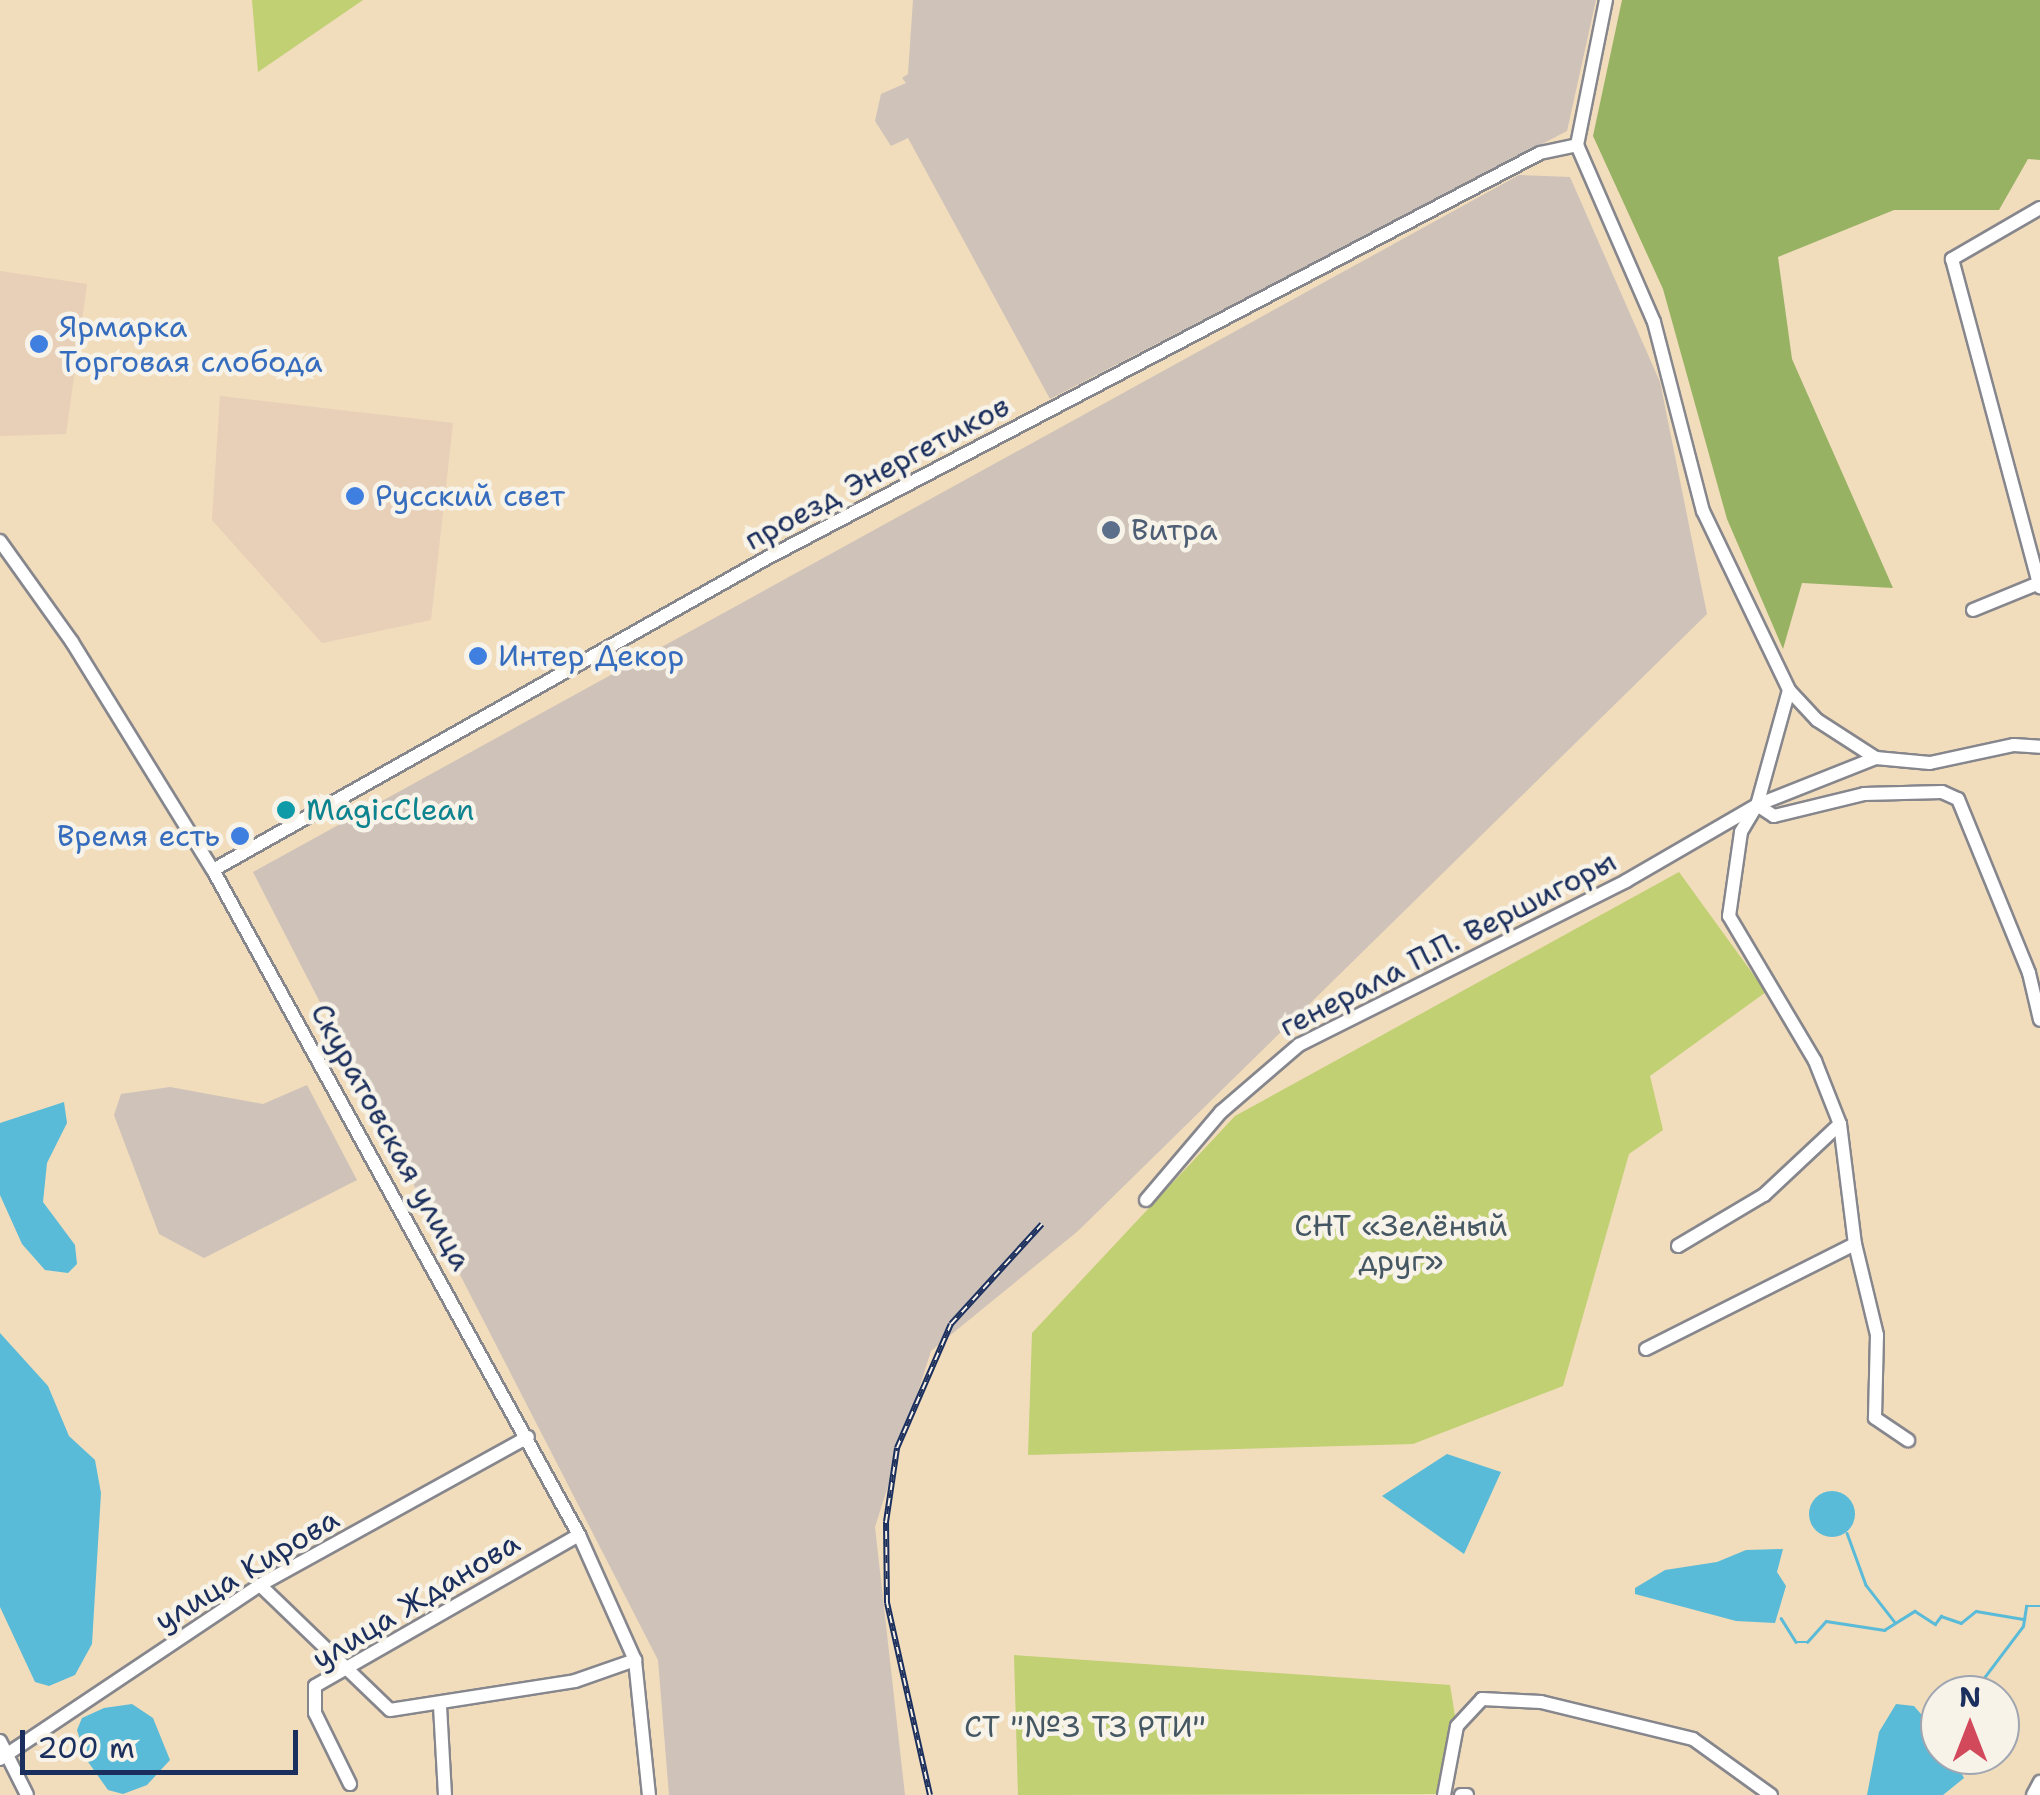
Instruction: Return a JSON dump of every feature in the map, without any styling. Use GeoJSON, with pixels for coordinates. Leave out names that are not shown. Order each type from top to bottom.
{"type":"FeatureCollection","features":[{"type":"Feature","properties":{"kind":"street"},"geometry":{"type":"LineString","coordinates":[[1606,0],[1577,146],[1610,208],[1654,322],[1703,511],[1788,690],[1817,720],[1876,758],[1930,762],[2014,744],[2040,747]]}},
{"type":"Feature","properties":{"kind":"street","name":"проезд Энергетиков"},"geometry":{"type":"LineString","coordinates":[[213,870],[783,549],[1454,197],[1540,154],[1577,146]]}},
{"type":"Feature","properties":{"kind":"street"},"geometry":{"type":"LineString","coordinates":[[1973,610],[2039,585],[1952,259],[2040,208]]}},
{"type":"Feature","properties":{"kind":"street","name":"Скуратовская улица"},"geometry":{"type":"LineString","coordinates":[[0,541],[72,642],[213,870],[579,1535],[635,1660],[649,1795]]}},
{"type":"Feature","properties":{"kind":"street"},"geometry":{"type":"LineString","coordinates":[[1788,690],[1757,805],[1741,832],[1729,916],[1815,1062],[1840,1124],[1855,1244],[1876,1335],[1875,1418],[1908,1440]]}},
{"type":"Feature","properties":{"kind":"street","name":"генерала П.П. Вершигоры"},"geometry":{"type":"LineString","coordinates":[[1146,1200],[1220,1112],[1299,1045],[1626,881],[1757,805],[1876,758]]}},
{"type":"Feature","properties":{"kind":"street"},"geometry":{"type":"LineString","coordinates":[[1757,805],[1778,816],[1876,793],[1942,792],[1958,800],[2029,973],[2040,1020]]}},
{"type":"Feature","properties":{"kind":"street"},"geometry":{"type":"LineString","coordinates":[[1678,1246],[1764,1195],[1840,1124]]}},
{"type":"Feature","properties":{"kind":"street"},"geometry":{"type":"LineString","coordinates":[[1646,1349],[1855,1244]]}},
{"type":"Feature","properties":{"kind":"street","name":"улица Кирова"},"geometry":{"type":"LineString","coordinates":[[2,1751],[260,1585],[528,1437]]}},
{"type":"Feature","properties":{"kind":"street","name":"улица Жданова"},"geometry":{"type":"LineString","coordinates":[[350,1784],[315,1713],[315,1686],[579,1535]]}},
{"type":"Feature","properties":{"kind":"street"},"geometry":{"type":"LineString","coordinates":[[260,1585],[342,1671],[390,1710],[440,1706],[574,1681],[635,1660]]}},
{"type":"Feature","properties":{"kind":"street"},"geometry":{"type":"LineString","coordinates":[[1444,1795],[1457,1726],[1482,1699],[1542,1702],[1693,1739],[1770,1795]]}},
{"type":"Feature","properties":{"kind":"street"},"geometry":{"type":"LineString","coordinates":[[440,1706],[446,1795]]}},
{"type":"Feature","properties":{"kind":"street"},"geometry":{"type":"LineString","coordinates":[[2,1751],[28,1795]]}},
{"type":"Feature","properties":{"kind":"street"},"geometry":{"type":"LineString","coordinates":[[2033,1795],[2040,1782]]}},
{"type":"Feature","properties":{"kind":"shaded area"},"geometry":{"type":"Polygon","coordinates":[[[913,0],[1596,0],[1567,131],[1050,399],[908,138],[891,146],[875,121],[881,94],[906,83],[902,78],[908,74],[913,0]]]}},
{"type":"Feature","properties":{"kind":"shaded area"},"geometry":{"type":"Polygon","coordinates":[[[1519,175],[1570,177],[1660,382],[1707,614],[1078,1231],[931,1351],[875,1527],[905,1795],[669,1795],[658,1660],[253,872],[1519,175]]]}},
{"type":"Feature","properties":{"kind":"shaded area","name":"Ярмарка Торговая слобода"},"geometry":{"type":"Polygon","coordinates":[[[0,271],[87,284],[66,434],[0,436],[0,271]]]}},
{"type":"Feature","properties":{"kind":"shaded area"},"geometry":{"type":"Polygon","coordinates":[[[220,396],[453,423],[431,620],[322,643],[212,520],[220,396]]]}},
{"type":"Feature","properties":{"kind":"shaded area"},"geometry":{"type":"Polygon","coordinates":[[[307,1085],[357,1180],[204,1258],[159,1234],[114,1115],[121,1094],[170,1087],[263,1104],[307,1085]]]}},
{"type":"Feature","properties":{"kind":"green space"},"geometry":{"type":"Polygon","coordinates":[[[252,0],[363,0],[258,72],[252,0]]]}},
{"type":"Feature","properties":{"kind":"green space"},"geometry":{"type":"Polygon","coordinates":[[[1622,0],[2040,0],[2040,160],[2028,159],[1999,210],[1894,210],[1778,257],[1792,359],[1893,588],[1802,583],[1783,649],[1727,519],[1663,289],[1593,136],[1622,0]]]}},
{"type":"Feature","properties":{"kind":"green space","name":"СНТ «Зелёный друг»"},"geometry":{"type":"Polygon","coordinates":[[[1679,872],[1766,992],[1650,1076],[1663,1130],[1629,1154],[1563,1386],[1413,1444],[1028,1455],[1032,1333],[1235,1116],[1679,872]]]}},
{"type":"Feature","properties":{"kind":"green space","name":"СТ \"№3 ТЗ РТИ\""},"geometry":{"type":"Polygon","coordinates":[[[1014,1655],[1450,1685],[1455,1716],[1440,1794],[1018,1795],[1014,1655]]]}},
{"type":"Feature","properties":{"kind":"water"},"geometry":{"type":"Polygon","coordinates":[[[64,1102],[67,1123],[47,1163],[43,1202],[75,1245],[77,1264],[68,1273],[45,1270],[22,1244],[0,1195],[0,1123],[64,1102]]]}},
{"type":"Feature","properties":{"kind":"water"},"geometry":{"type":"Polygon","coordinates":[[[0,1333],[48,1386],[69,1436],[95,1460],[101,1493],[92,1644],[75,1675],[49,1686],[35,1682],[0,1607],[0,1333]]]}},
{"type":"Feature","properties":{"kind":"water"},"geometry":{"type":"Polygon","coordinates":[[[1447,1454],[1501,1472],[1464,1554],[1382,1496],[1447,1454]]]}},
{"type":"Feature","properties":{"kind":"water"},"geometry":{"type":"Polygon","coordinates":[[[1832,1491],[1848,1498],[1855,1514],[1848,1530],[1832,1537],[1816,1530],[1809,1514],[1816,1498],[1832,1491]]]}},
{"type":"Feature","properties":{"kind":"water"},"geometry":{"type":"Polygon","coordinates":[[[1783,1549],[1777,1572],[1786,1586],[1775,1623],[1736,1621],[1635,1594],[1635,1588],[1665,1570],[1717,1562],[1746,1550],[1783,1549]]]}},
{"type":"Feature","properties":{"kind":"water"},"geometry":{"type":"Polygon","coordinates":[[[132,1704],[153,1718],[170,1760],[147,1785],[123,1794],[108,1790],[86,1759],[77,1730],[82,1718],[104,1708],[132,1704]]]}},
{"type":"Feature","properties":{"kind":"water"},"geometry":{"type":"Polygon","coordinates":[[[1896,1704],[1914,1706],[1920,1713],[1920,1775],[1964,1778],[1943,1795],[1867,1795],[1879,1732],[1896,1704]]]}},
{"type":"Feature","properties":{"kind":"waterway"},"geometry":{"type":"LineString","coordinates":[[1847,1533],[1866,1585],[1894,1621]]}},
{"type":"Feature","properties":{"kind":"waterway"},"geometry":{"type":"LineString","coordinates":[[1986,1675],[2023,1626],[2026,1606],[2040,1606]]}},
{"type":"Feature","properties":{"kind":"waterway"},"geometry":{"type":"LineString","coordinates":[[1781,1618],[1796,1642],[1807,1642],[1826,1621],[1884,1630],[1915,1611],[1935,1624],[1941,1616],[1961,1623],[1976,1611],[2024,1619]]}},
{"type":"Feature","properties":{"kind":"railway"},"geometry":{"type":"LineString","coordinates":[[930,1795],[887,1603],[886,1522],[897,1448],[951,1324],[1042,1224]]}},
{"type":"Feature","properties":{"kind":"place","name":"Ярмарка Торговая слобода"},"geometry":{"type":"Point","coordinates":[39,344]}},
{"type":"Feature","properties":{"kind":"place","name":"Русский свет"},"geometry":{"type":"Point","coordinates":[355,496]}},
{"type":"Feature","properties":{"kind":"place","name":"Витра"},"geometry":{"type":"Point","coordinates":[1111,530]}},
{"type":"Feature","properties":{"kind":"place","name":"Интер Декор"},"geometry":{"type":"Point","coordinates":[478,656]}},
{"type":"Feature","properties":{"kind":"place","name":"MagicClean"},"geometry":{"type":"Point","coordinates":[286,810]}},
{"type":"Feature","properties":{"kind":"place","name":"Время есть"},"geometry":{"type":"Point","coordinates":[240,836]}}]}
